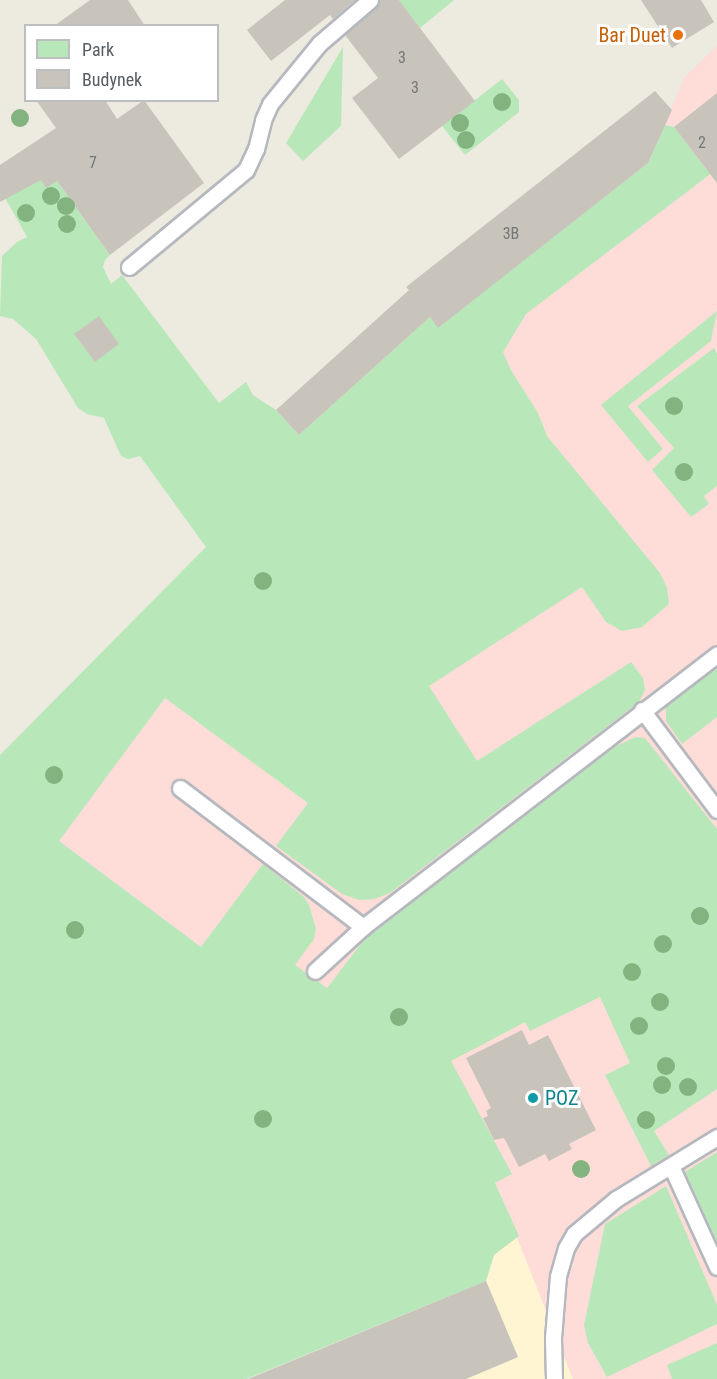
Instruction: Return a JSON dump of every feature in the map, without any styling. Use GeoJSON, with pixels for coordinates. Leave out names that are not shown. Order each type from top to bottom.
{"type":"FeatureCollection","features":[{"type":"Feature","properties":{"kind":"lane"},"geometry":{"type":"LineString","coordinates":[[129,267],[246,170],[256,149],[263,120],[270,104],[320,43],[370,0]]}},
{"type":"Feature","properties":{"kind":"lane"},"geometry":{"type":"LineString","coordinates":[[315,971],[363,927],[717,654]]}},
{"type":"Feature","properties":{"kind":"lane"},"geometry":{"type":"LineString","coordinates":[[642,710],[717,810]]}},
{"type":"Feature","properties":{"kind":"lane"},"geometry":{"type":"LineString","coordinates":[[180,788],[363,927]]}},
{"type":"Feature","properties":{"kind":"lane"},"geometry":{"type":"LineString","coordinates":[[554,1379],[553,1338],[558,1276],[566,1248],[588,1220],[717,1137]]}},
{"type":"Feature","properties":{"kind":"lane"},"geometry":{"type":"LineString","coordinates":[[671,1166],[717,1268]]}},
{"type":"Feature","properties":{"kind":"shaded area"},"geometry":{"type":"Polygon","coordinates":[[[717,46],[717,1379],[573,1379],[495,1182],[149,1335],[0,755],[438,328],[648,163],[684,78],[717,46]]]}},
{"type":"Feature","properties":{"kind":"shaded area"},"geometry":{"type":"Polygon","coordinates":[[[519,1236],[573,1379],[466,1379],[518,1357],[486,1281],[494,1255],[519,1236]]]}},
{"type":"Feature","properties":{"kind":"green space"},"geometry":{"type":"Polygon","coordinates":[[[399,0],[454,0],[420,28],[399,0]]]}},
{"type":"Feature","properties":{"kind":"green space"},"geometry":{"type":"Polygon","coordinates":[[[343,47],[341,126],[303,161],[286,143],[343,47]]]}},
{"type":"Feature","properties":{"kind":"green space"},"geometry":{"type":"Polygon","coordinates":[[[502,79],[519,100],[519,112],[465,155],[442,126],[502,79]]]}},
{"type":"Feature","properties":{"kind":"green space"},"geometry":{"type":"Polygon","coordinates":[[[665,125],[674,127],[706,169],[717,169],[526,314],[503,352],[511,370],[538,413],[547,436],[660,573],[667,588],[669,604],[642,627],[622,631],[606,622],[582,587],[429,686],[477,761],[631,662],[643,678],[645,690],[639,702],[390,893],[374,899],[359,900],[342,894],[276,846],[308,803],[165,698],[59,841],[201,947],[263,864],[304,897],[309,905],[316,929],[314,939],[295,965],[327,988],[364,940],[616,746],[636,737],[645,738],[717,829],[717,1089],[654,1131],[669,1155],[651,1166],[605,1075],[630,1063],[600,997],[530,1031],[525,1022],[451,1061],[512,1174],[495,1183],[519,1236],[494,1255],[486,1281],[246,1379],[0,1379],[0,755],[206,547],[140,456],[128,459],[121,456],[104,418],[87,414],[78,408],[36,339],[13,319],[0,316],[2,256],[17,242],[27,237],[0,189],[0,165],[57,181],[110,255],[103,267],[111,284],[122,275],[219,403],[246,382],[253,395],[276,410],[299,435],[430,317],[438,327],[648,163],[665,125]]]}},
{"type":"Feature","properties":{"kind":"green space"},"geometry":{"type":"Polygon","coordinates":[[[717,311],[711,341],[628,406],[663,449],[648,462],[601,405],[717,311]]]}},
{"type":"Feature","properties":{"kind":"green space"},"geometry":{"type":"Polygon","coordinates":[[[714,348],[717,354],[717,486],[704,496],[709,504],[691,517],[652,470],[674,448],[637,406],[714,348]]]}},
{"type":"Feature","properties":{"kind":"green space"},"geometry":{"type":"Polygon","coordinates":[[[717,664],[717,717],[682,744],[666,721],[666,704],[669,699],[717,664]]]}},
{"type":"Feature","properties":{"kind":"green space"},"geometry":{"type":"Polygon","coordinates":[[[717,1152],[717,1243],[685,1172],[717,1152]]]}},
{"type":"Feature","properties":{"kind":"green space"},"geometry":{"type":"Polygon","coordinates":[[[666,1186],[717,1305],[717,1324],[607,1377],[588,1343],[584,1325],[605,1224],[666,1186]]]}},
{"type":"Feature","properties":{"kind":"green space"},"geometry":{"type":"Polygon","coordinates":[[[717,1343],[717,1379],[672,1379],[667,1365],[717,1343]]]}},
{"type":"Feature","properties":{"kind":"building"},"geometry":{"type":"Polygon","coordinates":[[[90,0],[128,0],[144,24],[57,24],[90,0]]]}},
{"type":"Feature","properties":{"kind":"building"},"geometry":{"type":"Polygon","coordinates":[[[285,0],[355,0],[333,19],[330,15],[271,61],[247,30],[285,0]]]}},
{"type":"Feature","properties":{"kind":"building"},"geometry":{"type":"Polygon","coordinates":[[[380,0],[399,0],[475,101],[399,159],[352,98],[378,78],[345,35],[376,7],[380,0]]]}},
{"type":"Feature","properties":{"kind":"building","name":"Bar Duet"},"geometry":{"type":"Polygon","coordinates":[[[641,0],[701,0],[714,22],[672,48],[641,0]]]}},
{"type":"Feature","properties":{"kind":"building"},"geometry":{"type":"Polygon","coordinates":[[[655,91],[672,110],[648,163],[438,328],[430,317],[299,435],[276,410],[409,290],[406,287],[655,91]]]}},
{"type":"Feature","properties":{"kind":"building"},"geometry":{"type":"Polygon","coordinates":[[[717,93],[717,183],[674,127],[717,93]]]}},
{"type":"Feature","properties":{"kind":"building"},"geometry":{"type":"Polygon","coordinates":[[[37,102],[106,102],[117,119],[141,102],[145,102],[204,183],[110,255],[57,181],[46,188],[41,180],[0,202],[0,165],[56,128],[37,102]]]}},
{"type":"Feature","properties":{"kind":"building"},"geometry":{"type":"Polygon","coordinates":[[[99,316],[119,344],[95,362],[74,334],[99,316]]]}},
{"type":"Feature","properties":{"kind":"building","name":"POZ"},"geometry":{"type":"Polygon","coordinates":[[[522,1030],[529,1045],[548,1035],[596,1130],[569,1144],[572,1149],[549,1161],[545,1154],[519,1167],[504,1138],[494,1140],[483,1118],[488,1116],[486,1111],[491,1108],[466,1058],[522,1030]]]}},
{"type":"Feature","properties":{"kind":"building"},"geometry":{"type":"Polygon","coordinates":[[[486,1281],[518,1357],[466,1379],[248,1379],[486,1281]]]}},
{"type":"Feature","properties":{"kind":"place","name":"Bar Duet"},"geometry":{"type":"Point","coordinates":[678,35]}},
{"type":"Feature","properties":{"kind":"place","name":"POZ"},"geometry":{"type":"Point","coordinates":[533,1098]}}]}
